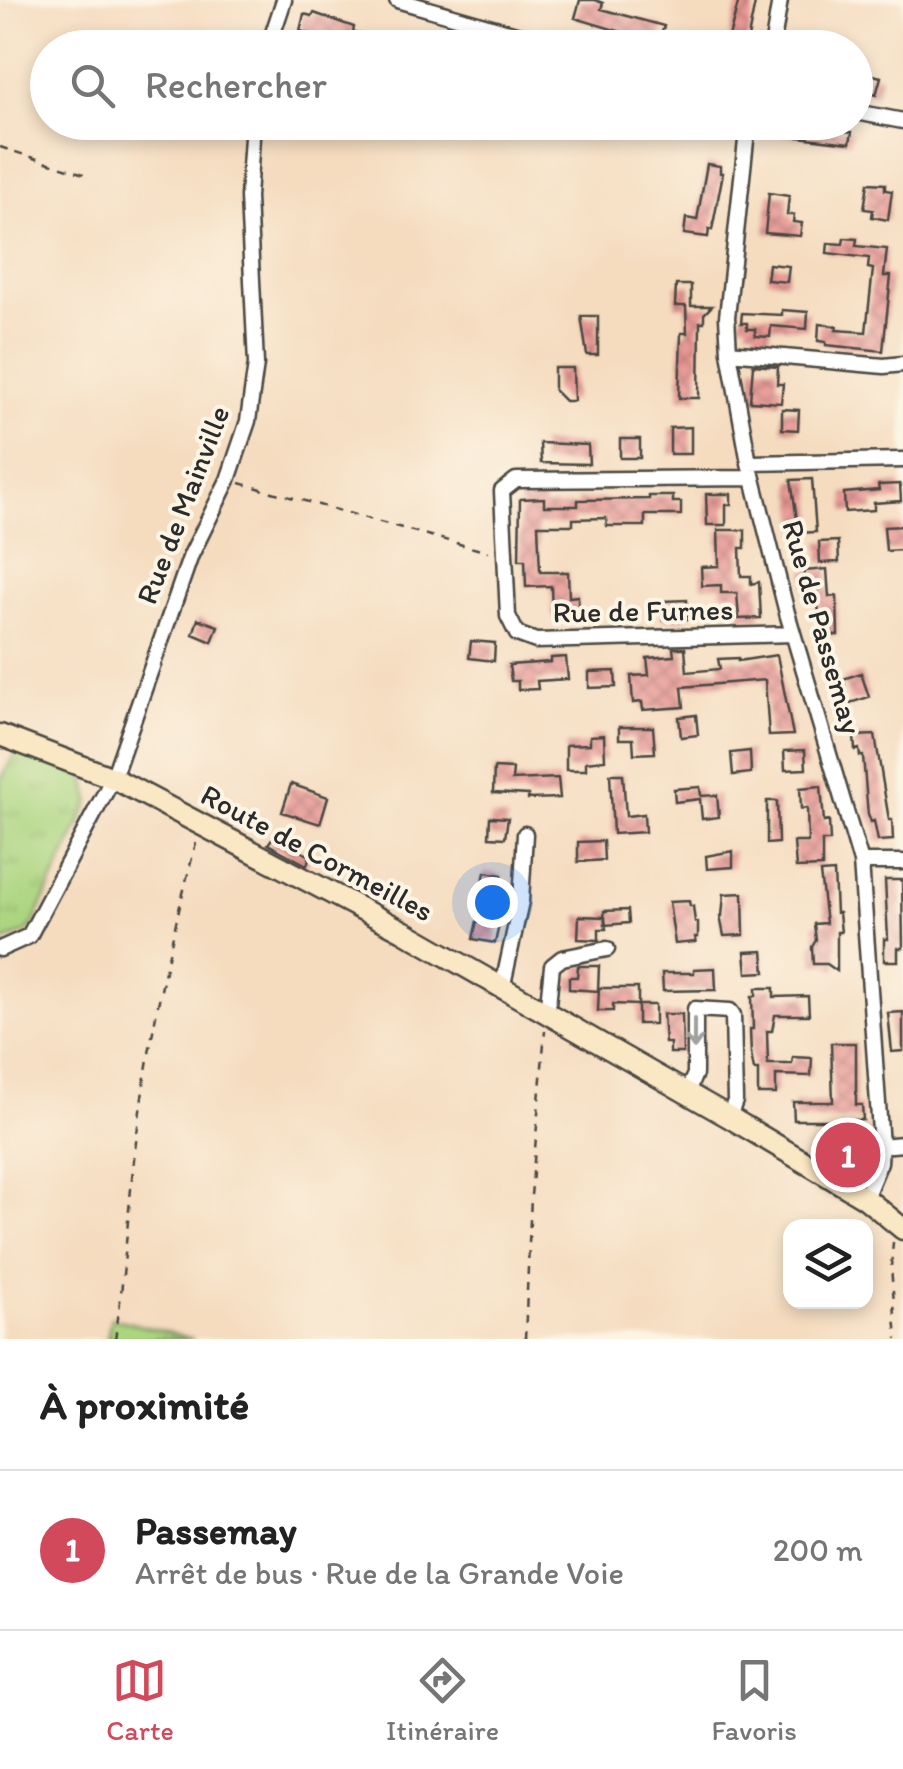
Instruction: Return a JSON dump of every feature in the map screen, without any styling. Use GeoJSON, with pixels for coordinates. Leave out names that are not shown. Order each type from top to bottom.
{"type":"FeatureCollection","features":[{"type":"Feature","properties":{"kind":"main road","name":"Route de Cormeilles"},"geometry":{"type":"LineString","coordinates":[[0,735],[112,778],[402,932],[730,1117],[866,1198],[901,1228]]}},
{"type":"Feature","properties":{"kind":"street"},"geometry":{"type":"LineString","coordinates":[[274,30],[284,0]]}},
{"type":"Feature","properties":{"kind":"street"},"geometry":{"type":"LineString","coordinates":[[397,0],[502,30]]}},
{"type":"Feature","properties":{"kind":"street"},"geometry":{"type":"LineString","coordinates":[[775,30],[780,0]]}},
{"type":"Feature","properties":{"kind":"street"},"geometry":{"type":"LineString","coordinates":[[873,115],[903,121]]}},
{"type":"Feature","properties":{"kind":"street","name":"Rue de Mainville"},"geometry":{"type":"LineString","coordinates":[[0,950],[29,936],[112,778],[192,555],[228,480],[248,421],[256,364],[248,198],[251,140]]}},
{"type":"Feature","properties":{"kind":"street","name":"Rue de Passemay"},"geometry":{"type":"LineString","coordinates":[[746,140],[727,316],[729,352],[751,470],[793,634],[861,862],[881,1146],[880,1162],[866,1198]]}},
{"type":"Feature","properties":{"kind":"street"},"geometry":{"type":"LineString","coordinates":[[729,352],[884,366],[903,364]]}},
{"type":"Feature","properties":{"kind":"street"},"geometry":{"type":"LineString","coordinates":[[751,470],[903,460]]}},
{"type":"Feature","properties":{"kind":"street","name":"Rue de Furnes"},"geometry":{"type":"LineString","coordinates":[[751,470],[516,480],[502,490],[508,616],[517,634],[536,640],[793,634]]}},
{"type":"Feature","properties":{"kind":"street"},"geometry":{"type":"LineString","coordinates":[[502,989],[521,900],[525,834]]}},
{"type":"Feature","properties":{"kind":"street"},"geometry":{"type":"LineString","coordinates":[[861,862],[903,862]]}},
{"type":"Feature","properties":{"kind":"street"},"geometry":{"type":"LineString","coordinates":[[546,1014],[552,966],[562,958],[607,949]]}},
{"type":"Feature","properties":{"kind":"street"},"geometry":{"type":"LineString","coordinates":[[687,1092],[694,1074],[695,1009],[730,1011],[736,1101],[730,1117]]}},
{"type":"Feature","properties":{"kind":"street"},"geometry":{"type":"LineString","coordinates":[[838,1182],[881,1146],[903,1144]]}},
{"type":"Feature","properties":{"kind":"path"},"geometry":{"type":"LineString","coordinates":[[0,147],[87,174]]}},
{"type":"Feature","properties":{"kind":"path"},"geometry":{"type":"LineString","coordinates":[[228,480],[504,556]]}},
{"type":"Feature","properties":{"kind":"path"},"geometry":{"type":"LineString","coordinates":[[115,1339],[136,1139],[153,1033],[177,915],[202,825]]}},
{"type":"Feature","properties":{"kind":"path"},"geometry":{"type":"LineString","coordinates":[[525,1339],[531,1196],[546,1014]]}},
{"type":"Feature","properties":{"kind":"path"},"geometry":{"type":"LineString","coordinates":[[897,1339],[890,1250],[901,1228]]}},
{"type":"Feature","properties":{"kind":"green space"},"geometry":{"type":"Polygon","coordinates":[[[18,749],[85,777],[90,801],[33,924],[26,932],[0,943],[0,781],[18,749]]]}},
{"type":"Feature","properties":{"kind":"green space"},"geometry":{"type":"Polygon","coordinates":[[[111,1318],[193,1339],[107,1339],[111,1318]]]}},
{"type":"Feature","properties":{"kind":"building"},"geometry":{"type":"Polygon","coordinates":[[[580,0],[595,0],[603,3],[601,9],[664,26],[663,30],[615,30],[575,18],[580,0]]]}},
{"type":"Feature","properties":{"kind":"building"},"geometry":{"type":"Polygon","coordinates":[[[739,0],[755,3],[750,30],[731,30],[739,0]]]}},
{"type":"Feature","properties":{"kind":"building"},"geometry":{"type":"Polygon","coordinates":[[[314,13],[353,30],[300,30],[304,14],[314,13]]]}},
{"type":"Feature","properties":{"kind":"building"},"geometry":{"type":"Polygon","coordinates":[[[873,75],[881,77],[876,95],[873,94],[873,75]]]}},
{"type":"Feature","properties":{"kind":"building"},"geometry":{"type":"Polygon","coordinates":[[[707,164],[720,166],[723,173],[712,230],[709,229],[708,237],[684,234],[686,218],[697,220],[707,164]]]}},
{"type":"Feature","properties":{"kind":"building"},"geometry":{"type":"Polygon","coordinates":[[[868,183],[885,184],[885,190],[892,191],[888,220],[872,217],[873,210],[864,209],[868,183]]]}},
{"type":"Feature","properties":{"kind":"building"},"geometry":{"type":"Polygon","coordinates":[[[769,193],[789,196],[787,215],[794,215],[793,222],[802,223],[800,236],[765,233],[769,193]]]}},
{"type":"Feature","properties":{"kind":"building"},"geometry":{"type":"Polygon","coordinates":[[[844,238],[857,239],[856,246],[887,249],[884,276],[891,276],[883,351],[818,341],[819,324],[837,326],[836,330],[866,332],[873,269],[868,268],[869,258],[827,253],[828,243],[843,244],[844,238]]]}},
{"type":"Feature","properties":{"kind":"building"},"geometry":{"type":"Polygon","coordinates":[[[769,264],[789,266],[787,282],[767,280],[769,264]]]}},
{"type":"Feature","properties":{"kind":"building"},"geometry":{"type":"Polygon","coordinates":[[[676,285],[691,285],[691,306],[712,306],[704,314],[704,322],[700,322],[699,398],[679,398],[681,333],[687,333],[686,306],[675,306],[676,285]]]}},
{"type":"Feature","properties":{"kind":"building"},"geometry":{"type":"Polygon","coordinates":[[[782,310],[808,312],[807,329],[771,326],[770,337],[755,336],[755,329],[747,329],[747,323],[741,323],[742,313],[782,315],[782,310]]]}},
{"type":"Feature","properties":{"kind":"building"},"geometry":{"type":"Polygon","coordinates":[[[581,316],[598,316],[598,355],[587,355],[581,316]]]}},
{"type":"Feature","properties":{"kind":"building"},"geometry":{"type":"Polygon","coordinates":[[[753,365],[778,367],[777,384],[783,384],[781,403],[750,401],[753,365]]]}},
{"type":"Feature","properties":{"kind":"building"},"geometry":{"type":"Polygon","coordinates":[[[554,368],[573,368],[574,401],[565,401],[554,390],[554,368]]]}},
{"type":"Feature","properties":{"kind":"building"},"geometry":{"type":"Polygon","coordinates":[[[782,409],[799,410],[798,430],[782,429],[782,409]]]}},
{"type":"Feature","properties":{"kind":"building"},"geometry":{"type":"Polygon","coordinates":[[[691,427],[691,454],[670,454],[670,428],[691,427]]]}},
{"type":"Feature","properties":{"kind":"building"},"geometry":{"type":"Polygon","coordinates":[[[620,439],[640,439],[640,458],[620,458],[620,439]]]}},
{"type":"Feature","properties":{"kind":"building"},"geometry":{"type":"Polygon","coordinates":[[[540,443],[588,445],[589,464],[541,463],[540,443]]]}},
{"type":"Feature","properties":{"kind":"building"},"geometry":{"type":"Polygon","coordinates":[[[812,479],[816,532],[799,533],[791,480],[812,479]]]}},
{"type":"Feature","properties":{"kind":"building"},"geometry":{"type":"Polygon","coordinates":[[[900,484],[901,501],[874,503],[874,510],[845,512],[844,493],[900,484]]]}},
{"type":"Feature","properties":{"kind":"building"},"geometry":{"type":"Polygon","coordinates":[[[706,494],[731,494],[731,505],[726,505],[726,525],[707,525],[706,494]]]}},
{"type":"Feature","properties":{"kind":"building"},"geometry":{"type":"Polygon","coordinates":[[[673,496],[673,502],[681,502],[681,515],[645,515],[645,526],[607,526],[606,518],[573,519],[573,525],[538,525],[540,572],[568,572],[569,597],[578,596],[578,612],[552,617],[551,586],[526,587],[525,560],[519,560],[520,499],[544,498],[544,506],[578,506],[578,500],[673,496]]]}},
{"type":"Feature","properties":{"kind":"building"},"geometry":{"type":"Polygon","coordinates":[[[903,526],[903,550],[886,551],[884,527],[903,526]]]}},
{"type":"Feature","properties":{"kind":"building"},"geometry":{"type":"Polygon","coordinates":[[[718,530],[745,530],[745,548],[740,548],[741,576],[751,576],[751,584],[759,582],[761,618],[739,619],[737,593],[721,593],[721,585],[702,586],[701,567],[719,566],[718,530]]]}},
{"type":"Feature","properties":{"kind":"building"},"geometry":{"type":"Polygon","coordinates":[[[838,541],[839,562],[820,563],[819,542],[838,541]]]}},
{"type":"Feature","properties":{"kind":"building"},"geometry":{"type":"Polygon","coordinates":[[[827,569],[829,597],[837,596],[838,635],[821,636],[817,592],[805,593],[804,571],[827,569]]]}},
{"type":"Feature","properties":{"kind":"building"},"geometry":{"type":"Polygon","coordinates":[[[687,600],[687,619],[663,620],[662,601],[687,600]]]}},
{"type":"Feature","properties":{"kind":"building"},"geometry":{"type":"Polygon","coordinates":[[[198,619],[218,626],[212,642],[193,634],[198,619]]]}},
{"type":"Feature","properties":{"kind":"building"},"geometry":{"type":"Polygon","coordinates":[[[471,641],[495,643],[494,661],[469,658],[471,641]]]}},
{"type":"Feature","properties":{"kind":"building"},"geometry":{"type":"Polygon","coordinates":[[[673,648],[685,648],[687,672],[720,669],[718,659],[738,661],[777,655],[793,735],[769,736],[765,680],[682,687],[684,707],[643,710],[642,702],[633,703],[631,676],[649,675],[647,658],[674,656],[673,648]]]}},
{"type":"Feature","properties":{"kind":"building"},"geometry":{"type":"Polygon","coordinates":[[[566,657],[568,679],[537,681],[538,689],[518,690],[518,681],[511,681],[509,665],[566,657]]]}},
{"type":"Feature","properties":{"kind":"building"},"geometry":{"type":"Polygon","coordinates":[[[615,671],[616,687],[589,688],[589,672],[615,671]]]}},
{"type":"Feature","properties":{"kind":"building"},"geometry":{"type":"Polygon","coordinates":[[[861,673],[869,697],[850,703],[843,679],[861,673]]]}},
{"type":"Feature","properties":{"kind":"building"},"geometry":{"type":"Polygon","coordinates":[[[696,715],[698,735],[681,737],[679,717],[696,715]]]}},
{"type":"Feature","properties":{"kind":"building"},"geometry":{"type":"Polygon","coordinates":[[[619,727],[653,727],[655,753],[634,754],[633,739],[619,739],[619,727]]]}},
{"type":"Feature","properties":{"kind":"building"},"geometry":{"type":"Polygon","coordinates":[[[604,735],[605,760],[586,762],[586,770],[566,770],[566,745],[590,744],[590,736],[604,735]]]}},
{"type":"Feature","properties":{"kind":"building"},"geometry":{"type":"Polygon","coordinates":[[[875,735],[893,840],[878,841],[874,821],[868,815],[863,756],[859,749],[855,750],[854,736],[875,735]]]}},
{"type":"Feature","properties":{"kind":"building"},"geometry":{"type":"Polygon","coordinates":[[[805,750],[806,769],[785,770],[784,751],[805,750]]]}},
{"type":"Feature","properties":{"kind":"building"},"geometry":{"type":"Polygon","coordinates":[[[750,751],[751,773],[733,775],[731,753],[750,751]]]}},
{"type":"Feature","properties":{"kind":"building"},"geometry":{"type":"Polygon","coordinates":[[[494,768],[513,769],[512,780],[558,778],[560,798],[528,799],[528,795],[493,793],[494,768]]]}},
{"type":"Feature","properties":{"kind":"building"},"geometry":{"type":"Polygon","coordinates":[[[610,774],[623,774],[626,816],[644,814],[645,832],[613,834],[610,774]]]}},
{"type":"Feature","properties":{"kind":"building"},"geometry":{"type":"Polygon","coordinates":[[[291,784],[328,797],[320,824],[282,812],[291,784]]]}},
{"type":"Feature","properties":{"kind":"building"},"geometry":{"type":"Polygon","coordinates":[[[821,786],[830,841],[822,841],[822,867],[796,868],[794,842],[808,842],[807,808],[801,809],[800,788],[821,786]]]}},
{"type":"Feature","properties":{"kind":"building"},"geometry":{"type":"Polygon","coordinates":[[[700,787],[701,796],[717,795],[719,817],[702,819],[700,799],[675,802],[674,789],[700,787]]]}},
{"type":"Feature","properties":{"kind":"building"},"geometry":{"type":"Polygon","coordinates":[[[767,801],[777,801],[778,843],[767,844],[767,801]]]}},
{"type":"Feature","properties":{"kind":"building"},"geometry":{"type":"Polygon","coordinates":[[[490,817],[508,818],[505,838],[489,837],[490,817]]]}},
{"type":"Feature","properties":{"kind":"building"},"geometry":{"type":"Polygon","coordinates":[[[284,830],[298,838],[293,847],[310,856],[307,865],[268,844],[274,836],[279,839],[284,830]]]}},
{"type":"Feature","properties":{"kind":"building"},"geometry":{"type":"Polygon","coordinates":[[[603,841],[604,860],[578,862],[578,842],[603,841]]]}},
{"type":"Feature","properties":{"kind":"building"},"geometry":{"type":"Polygon","coordinates":[[[733,851],[733,867],[707,869],[706,856],[733,851]]]}},
{"type":"Feature","properties":{"kind":"building"},"geometry":{"type":"Polygon","coordinates":[[[485,872],[502,875],[498,895],[481,892],[485,872]]]}},
{"type":"Feature","properties":{"kind":"building"},"geometry":{"type":"Polygon","coordinates":[[[834,872],[841,932],[837,932],[837,971],[827,964],[813,964],[812,947],[816,940],[814,924],[826,923],[820,873],[834,872]]]}},
{"type":"Feature","properties":{"kind":"building"},"geometry":{"type":"Polygon","coordinates":[[[885,880],[902,880],[903,948],[898,948],[898,961],[884,961],[884,939],[888,939],[885,880]]]}},
{"type":"Feature","properties":{"kind":"building"},"geometry":{"type":"Polygon","coordinates":[[[743,893],[744,935],[724,936],[720,916],[724,894],[743,893]]]}},
{"type":"Feature","properties":{"kind":"building"},"geometry":{"type":"Polygon","coordinates":[[[689,901],[698,922],[698,937],[696,942],[675,944],[669,902],[689,901]]]}},
{"type":"Feature","properties":{"kind":"building"},"geometry":{"type":"Polygon","coordinates":[[[628,910],[629,923],[605,925],[604,911],[628,910]]]}},
{"type":"Feature","properties":{"kind":"building"},"geometry":{"type":"Polygon","coordinates":[[[579,916],[605,917],[606,929],[599,929],[599,940],[578,939],[579,916]]]}},
{"type":"Feature","properties":{"kind":"building"},"geometry":{"type":"Polygon","coordinates":[[[477,921],[499,925],[495,943],[473,939],[477,921]]]}},
{"type":"Feature","properties":{"kind":"building"},"geometry":{"type":"Polygon","coordinates":[[[763,951],[765,972],[747,973],[745,952],[763,951]]]}},
{"type":"Feature","properties":{"kind":"building"},"geometry":{"type":"Polygon","coordinates":[[[578,966],[599,966],[598,991],[569,989],[569,977],[577,977],[578,966]]]}},
{"type":"Feature","properties":{"kind":"building"},"geometry":{"type":"Polygon","coordinates":[[[715,968],[716,990],[663,991],[662,973],[694,973],[694,969],[715,968]]]}},
{"type":"Feature","properties":{"kind":"building"},"geometry":{"type":"Polygon","coordinates":[[[599,988],[638,988],[638,1005],[613,1004],[613,1011],[598,1011],[599,988]]]}},
{"type":"Feature","properties":{"kind":"building"},"geometry":{"type":"Polygon","coordinates":[[[756,988],[774,988],[774,997],[808,996],[809,1015],[775,1015],[772,1031],[767,1031],[768,1064],[792,1064],[793,1057],[812,1058],[811,1076],[776,1075],[776,1094],[758,1094],[750,1029],[756,988]]]}},
{"type":"Feature","properties":{"kind":"building"},"geometry":{"type":"Polygon","coordinates":[[[638,1005],[655,1005],[655,1024],[638,1024],[638,1005]]]}},
{"type":"Feature","properties":{"kind":"building"},"geometry":{"type":"Polygon","coordinates":[[[903,1012],[903,1051],[892,1052],[888,1013],[903,1012]]]}},
{"type":"Feature","properties":{"kind":"building"},"geometry":{"type":"Polygon","coordinates":[[[663,1014],[682,1014],[683,1053],[670,1053],[670,1043],[665,1043],[663,1014]]]}},
{"type":"Feature","properties":{"kind":"building"},"geometry":{"type":"Polygon","coordinates":[[[831,1043],[856,1043],[856,1105],[862,1105],[863,1120],[794,1120],[793,1102],[833,1102],[831,1043]]]}},
{"type":"Feature","properties":{"kind":"place","name":"Passemay"},"geometry":{"type":"Point","coordinates":[848,1155]}}]}
